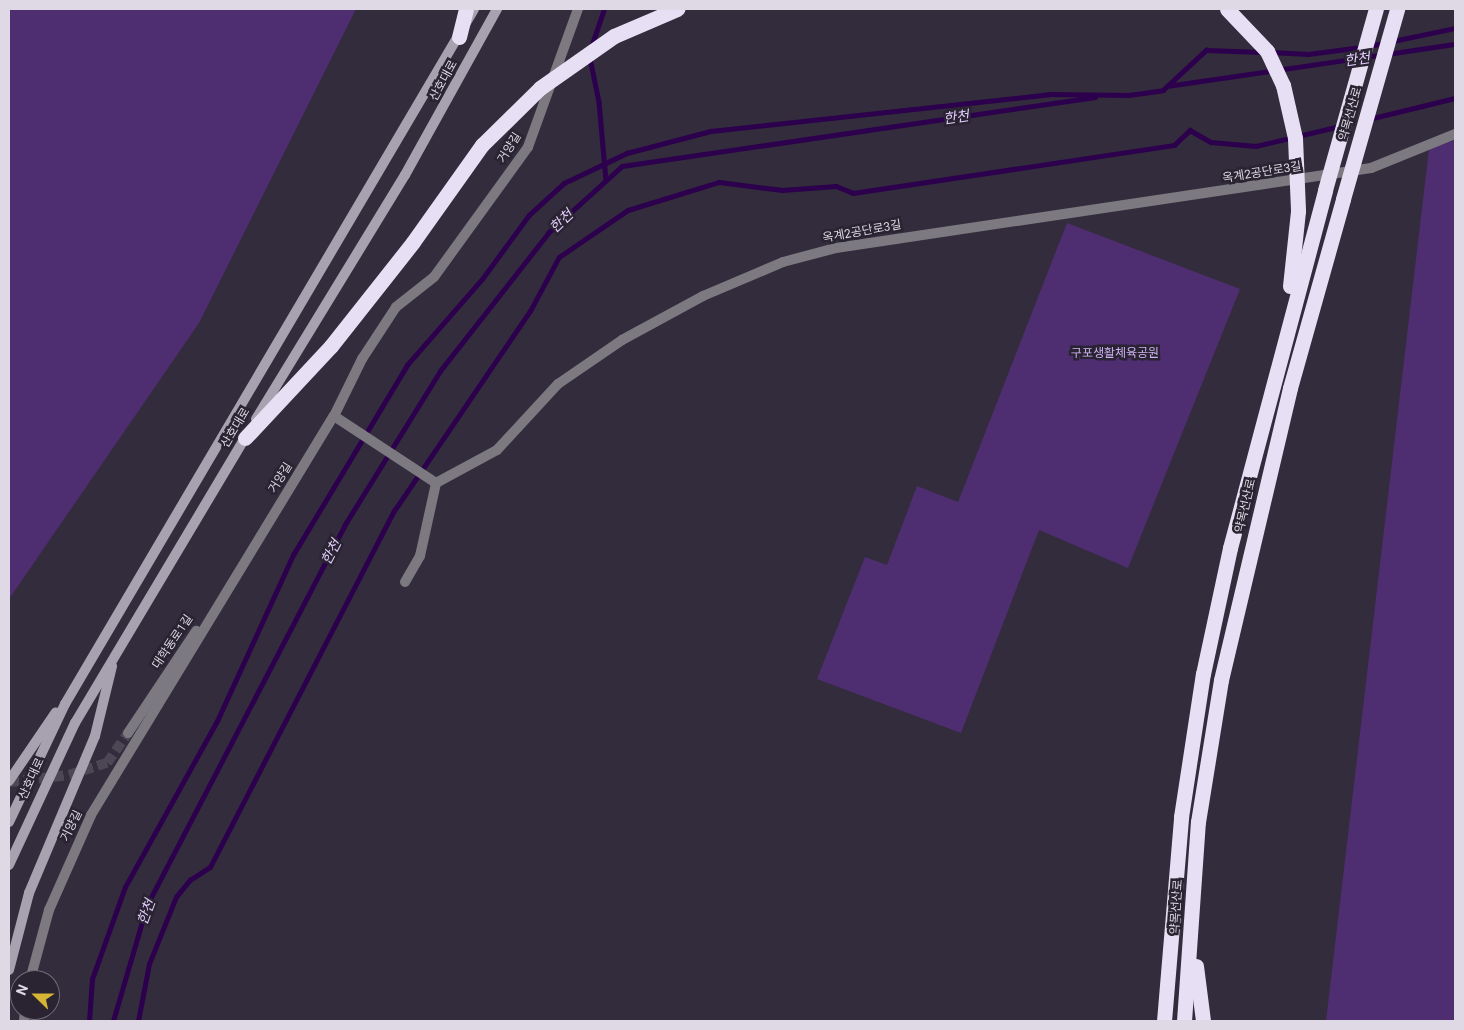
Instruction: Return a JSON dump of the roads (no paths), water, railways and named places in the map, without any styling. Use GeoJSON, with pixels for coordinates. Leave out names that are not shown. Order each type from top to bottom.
{"type":"FeatureCollection","features":[{"type":"Feature","properties":{"kind":"highway"},"geometry":{"type":"LineString","coordinates":[[459,37],[466,9]]}},
{"type":"Feature","properties":{"kind":"highway"},"geometry":{"type":"LineString","coordinates":[[245,438],[331,346],[413,242],[482,145],[540,88],[608,39],[677,9]]}},
{"type":"Feature","properties":{"kind":"highway"},"geometry":{"type":"LineString","coordinates":[[1227,9],[1267,51],[1283,85],[1295,138],[1298,211],[1288,304],[1262,424]]}},
{"type":"Feature","properties":{"kind":"highway","name":"약목선산로"},"geometry":{"type":"LineString","coordinates":[[1164,1021],[1181,817],[1203,674],[1262,424],[1376,9]]}},
{"type":"Feature","properties":{"kind":"highway","name":"약목선산로"},"geometry":{"type":"LineString","coordinates":[[1184,1021],[1198,822],[1220,680],[1290,388],[1397,9]]}},
{"type":"Feature","properties":{"kind":"highway"},"geometry":{"type":"LineString","coordinates":[[1203,1021],[1197,946],[1208,756]]}},
{"type":"Feature","properties":{"kind":"street","name":"산호대로"},"geometry":{"type":"LineString","coordinates":[[9,822],[78,683],[474,9]]}},
{"type":"Feature","properties":{"kind":"street","name":"산호대로"},"geometry":{"type":"LineString","coordinates":[[9,865],[55,760],[114,655],[405,175],[497,9]]}},
{"type":"Feature","properties":{"kind":"street","name":"거양길"},"geometry":{"type":"LineString","coordinates":[[33,970],[49,910],[91,815],[334,416],[362,359],[396,307],[434,277],[528,147],[578,9]]}},
{"type":"Feature","properties":{"kind":"street","name":"옥계2공단로3길"},"geometry":{"type":"LineString","coordinates":[[433,481],[497,450],[558,384],[622,340],[703,296],[783,262],[836,248],[1371,168],[1455,134]]}},
{"type":"Feature","properties":{"kind":"street"},"geometry":{"type":"LineString","coordinates":[[334,416],[433,481],[420,556],[405,582]]}},
{"type":"Feature","properties":{"kind":"street","name":"대학동로1길"},"geometry":{"type":"LineString","coordinates":[[128,733],[241,566]]}},
{"type":"Feature","properties":{"kind":"street"},"geometry":{"type":"LineString","coordinates":[[9,970],[29,893],[95,736],[114,655]]}},
{"type":"Feature","properties":{"kind":"street"},"geometry":{"type":"LineString","coordinates":[[9,781],[78,683]]}},
{"type":"Feature","properties":{"kind":"waterway"},"geometry":{"type":"LineString","coordinates":[[591,47],[604,9]]}},
{"type":"Feature","properties":{"kind":"waterway"},"geometry":{"type":"LineString","coordinates":[[1369,46],[1455,28]]}},
{"type":"Feature","properties":{"kind":"waterway","name":"한천"},"geometry":{"type":"LineString","coordinates":[[1387,54],[1455,44]]}},
{"type":"Feature","properties":{"kind":"waterway"},"geometry":{"type":"LineString","coordinates":[[1270,52],[1308,54],[1362,47]]}},
{"type":"Feature","properties":{"kind":"waterway"},"geometry":{"type":"LineString","coordinates":[[89,1021],[92,979],[125,887],[217,721],[293,555],[407,365],[482,279],[529,215],[564,183],[627,153],[711,131],[1049,94],[1129,95],[1163,90],[1206,50],[1262,52]]}},
{"type":"Feature","properties":{"kind":"waterway","name":"한천"},"geometry":{"type":"LineString","coordinates":[[1167,86],[1380,55]]}},
{"type":"Feature","properties":{"kind":"waterway"},"geometry":{"type":"LineString","coordinates":[[590,58],[599,102],[606,180]]}},
{"type":"Feature","properties":{"kind":"waterway","name":"한천"},"geometry":{"type":"LineString","coordinates":[[113,1021],[147,905],[344,526],[440,371],[549,232],[622,166],[1095,97]]}},
{"type":"Feature","properties":{"kind":"waterway"},"geometry":{"type":"LineString","coordinates":[[1369,119],[1455,98]]}},
{"type":"Feature","properties":{"kind":"waterway"},"geometry":{"type":"LineString","coordinates":[[138,1021],[149,964],[176,897],[190,880],[210,867],[394,511],[530,311],[559,257],[628,210],[719,182],[782,190],[836,186],[853,193],[1174,145],[1190,130],[1211,142],[1256,146],[1340,126]]}},
{"type":"Feature","properties":{"kind":"tunnel"},"geometry":{"type":"LineString","coordinates":[[9,782],[69,775],[107,763],[128,733]]}},
{"type":"Feature","properties":{"kind":"park label","name":"구포생활체육공원"},"geometry":{"type":"Point","coordinates":[1115,354]}}]}
